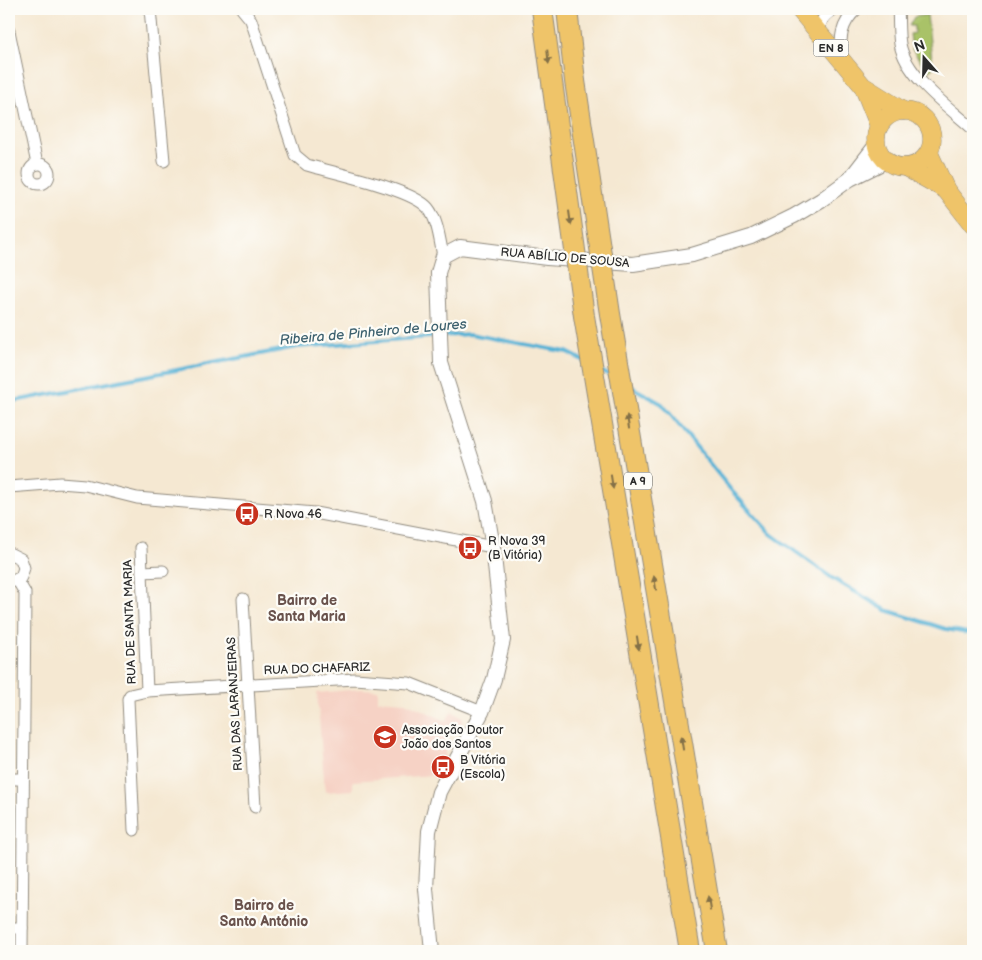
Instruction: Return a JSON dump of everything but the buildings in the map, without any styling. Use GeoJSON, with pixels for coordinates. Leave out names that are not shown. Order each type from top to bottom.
{"type":"FeatureCollection","features":[{"type":"Feature","properties":{"kind":"highway","name":"A 9"},"geometry":{"type":"LineString","coordinates":[[542,9],[584,316],[690,951]]}},
{"type":"Feature","properties":{"kind":"highway","name":"A 9"},"geometry":{"type":"LineString","coordinates":[[568,9],[575,81],[610,314],[717,951]]}},
{"type":"Feature","properties":{"kind":"main road","name":"EN 8"},"geometry":{"type":"LineString","coordinates":[[800,9],[863,86],[903,111],[913,112],[928,124],[932,143],[929,152],[946,190],[973,224]]}},
{"type":"Feature","properties":{"kind":"main road","name":"EN 8"},"geometry":{"type":"LineString","coordinates":[[863,86],[879,126]]}},
{"type":"Feature","properties":{"kind":"main road"},"geometry":{"type":"LineString","coordinates":[[886,161],[876,145],[876,135],[879,126],[885,118],[903,111]]}},
{"type":"Feature","properties":{"kind":"main road"},"geometry":{"type":"LineString","coordinates":[[905,167],[923,160],[929,152]]}},
{"type":"Feature","properties":{"kind":"main road","name":"EN 8"},"geometry":{"type":"LineString","coordinates":[[886,161],[905,167],[946,190]]}},
{"type":"Feature","properties":{"kind":"street"},"geometry":{"type":"LineString","coordinates":[[150,9],[164,161]]}},
{"type":"Feature","properties":{"kind":"street"},"geometry":{"type":"LineString","coordinates":[[242,9],[251,20],[295,155],[307,165],[412,196],[429,209],[439,235],[443,256],[438,273],[441,363],[485,501],[493,547],[503,640],[494,679],[482,712],[440,792],[429,831],[426,889],[432,951]]}},
{"type":"Feature","properties":{"kind":"street"},"geometry":{"type":"LineString","coordinates":[[818,33],[820,22],[824,15],[834,9]]}},
{"type":"Feature","properties":{"kind":"street"},"geometry":{"type":"LineString","coordinates":[[842,62],[841,30],[847,17],[856,9]]}},
{"type":"Feature","properties":{"kind":"street"},"geometry":{"type":"LineString","coordinates":[[898,9],[900,45],[905,60],[925,84],[973,129]]}},
{"type":"Feature","properties":{"kind":"street"},"geometry":{"type":"LineString","coordinates":[[9,31],[37,164]]}},
{"type":"Feature","properties":{"kind":"street","name":"RUA ABÍLIO DE SOUSA"},"geometry":{"type":"LineString","coordinates":[[850,179],[876,145]]}},
{"type":"Feature","properties":{"kind":"street","name":"RUA ABÍLIO DE SOUSA"},"geometry":{"type":"LineString","coordinates":[[443,256],[460,247],[547,258],[633,264],[692,255],[751,236],[794,216],[850,179],[886,161]]}},
{"type":"Feature","properties":{"kind":"street"},"geometry":{"type":"LineString","coordinates":[[9,487],[60,484],[84,486],[137,498],[315,513],[493,547]]}},
{"type":"Feature","properties":{"kind":"street","name":"RUA DE SANTA MARIA"},"geometry":{"type":"LineString","coordinates":[[134,830],[128,699],[130,695],[147,691],[141,548]]}},
{"type":"Feature","properties":{"kind":"street"},"geometry":{"type":"LineString","coordinates":[[9,553],[17,556],[23,563],[23,573],[13,582],[24,593],[22,951]]}},
{"type":"Feature","properties":{"kind":"street"},"geometry":{"type":"LineString","coordinates":[[142,572],[163,571]]}},
{"type":"Feature","properties":{"kind":"street","name":"RUA DAS LARANJEIRAS"},"geometry":{"type":"LineString","coordinates":[[243,599],[255,807]]}},
{"type":"Feature","properties":{"kind":"street","name":"RUA DO CHAFARIZ"},"geometry":{"type":"LineString","coordinates":[[147,691],[355,679],[409,683],[482,712]]}},
{"type":"Feature","properties":{"kind":"street"},"geometry":{"type":"LineString","coordinates":[[9,779],[23,779]]}},
{"type":"Feature","properties":{"kind":"street"},"geometry":{"type":"LineString","coordinates":[[9,928],[22,928]]}},
{"type":"Feature","properties":{"kind":"shaded area","name":"Associação Doutor João dos Santos"},"geometry":{"type":"Polygon","coordinates":[[[361,689],[378,690],[378,700],[405,702],[446,721],[452,711],[463,719],[460,728],[455,725],[445,746],[445,757],[434,775],[353,781],[353,790],[325,792],[317,693],[361,689]]]}},
{"type":"Feature","properties":{"kind":"green space"},"geometry":{"type":"Polygon","coordinates":[[[927,15],[933,68],[928,72],[912,49],[910,34],[914,33],[914,26],[909,26],[914,17],[927,15]]]}},
{"type":"Feature","properties":{"kind":"waterway","name":"Ribeira de Pinheiro de Loures"},"geometry":{"type":"LineString","coordinates":[[9,402],[297,347],[470,334],[567,352],[584,361]]}},
{"type":"Feature","properties":{"kind":"waterway","name":"Ribeira de Pinheiro de Loures"},"geometry":{"type":"LineString","coordinates":[[599,370],[613,377]]}},
{"type":"Feature","properties":{"kind":"waterway","name":"Ribeira de Pinheiro de Loures"},"geometry":{"type":"LineString","coordinates":[[630,386],[662,404],[731,490],[771,534],[832,578],[886,610],[946,629],[973,634]]}},
{"type":"Feature","properties":{"kind":"place","name":"R Nova 46"},"geometry":{"type":"Point","coordinates":[247,514]}},
{"type":"Feature","properties":{"kind":"place","name":"R Nova 39 (B Vitória)"},"geometry":{"type":"Point","coordinates":[470,548]}},
{"type":"Feature","properties":{"kind":"place","name":"Associação Doutor João dos Santos"},"geometry":{"type":"Point","coordinates":[385,737]}},
{"type":"Feature","properties":{"kind":"place","name":"B Vitória (Escola)"},"geometry":{"type":"Point","coordinates":[443,767]}},
{"type":"Feature","properties":{"kind":"district","name":"Bairro de Santa Maria"},"geometry":{"type":"Point","coordinates":[307,608]}},
{"type":"Feature","properties":{"kind":"district","name":"Bairro de Santo António"},"geometry":{"type":"Point","coordinates":[264,914]}}]}
